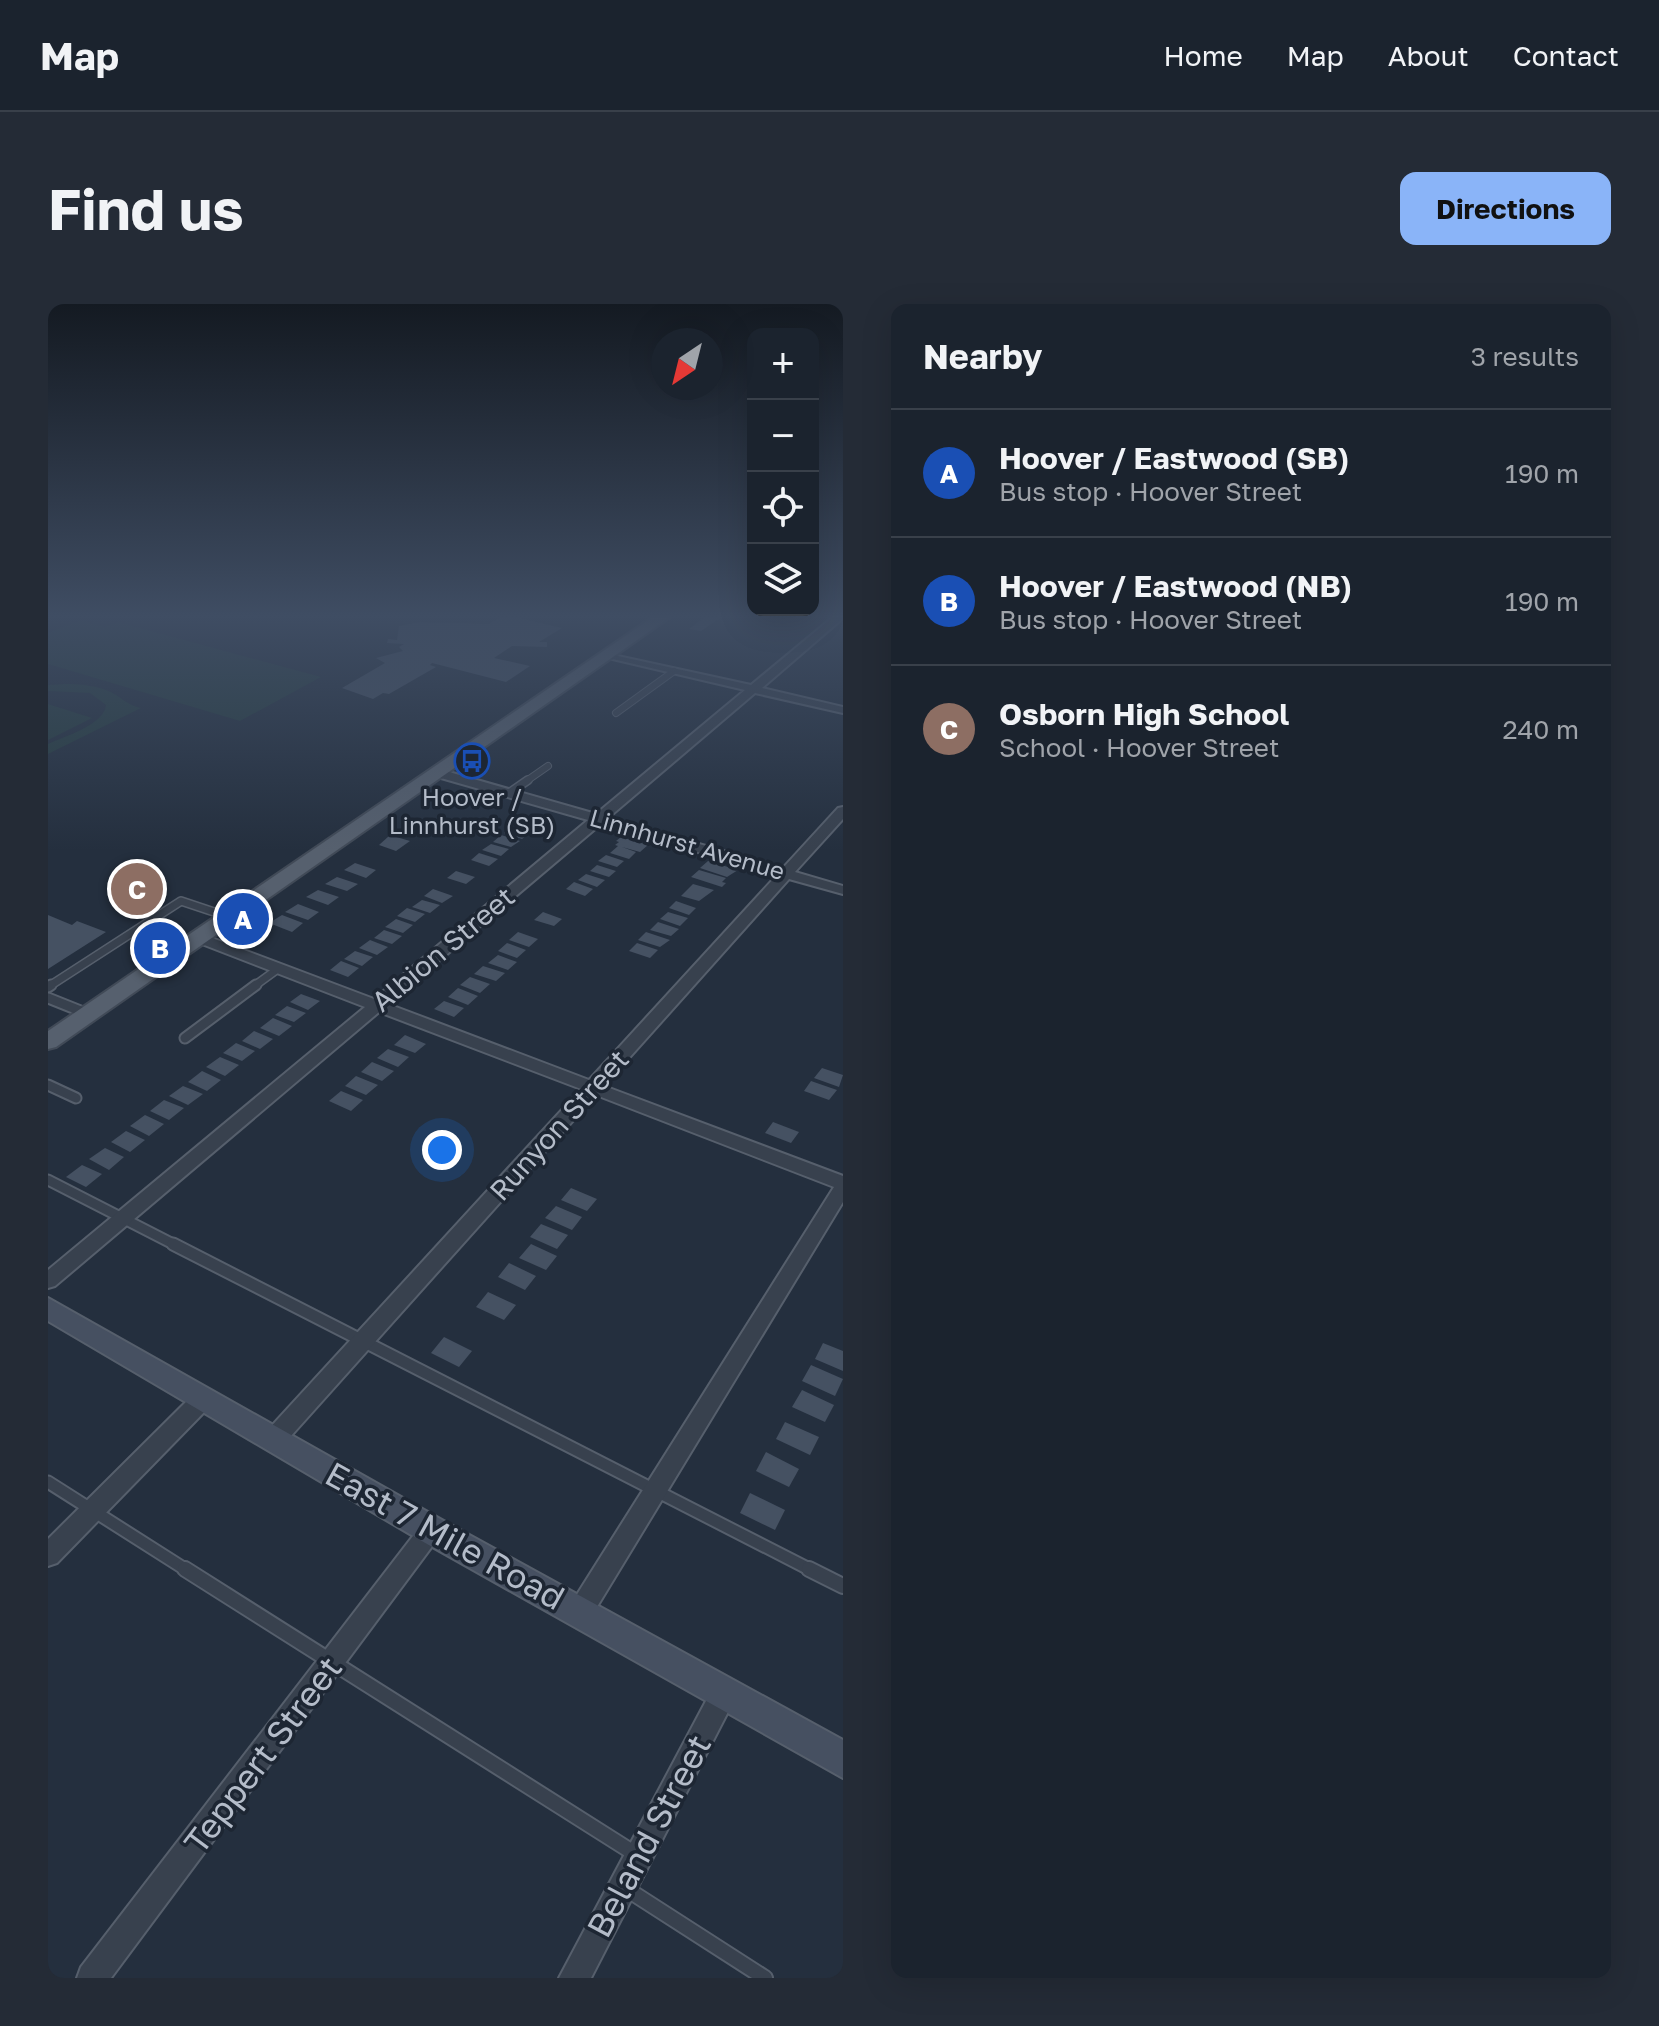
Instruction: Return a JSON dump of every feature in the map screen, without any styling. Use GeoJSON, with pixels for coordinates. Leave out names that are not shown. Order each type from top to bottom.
{"type":"FeatureCollection","features":[{"type":"Feature","properties":{"kind":"main road"},"geometry":{"type":"LineString","coordinates":[[48,1042],[550,695]]}},
{"type":"Feature","properties":{"kind":"street","name":"Albion Street"},"geometry":{"type":"LineString","coordinates":[[48,1281],[746,695]]}},
{"type":"Feature","properties":{"kind":"street"},"geometry":{"type":"LineString","coordinates":[[779,695],[843,710]]}},
{"type":"Feature","properties":{"kind":"street","name":"Linnhurst Avenue"},"geometry":{"type":"LineString","coordinates":[[438,773],[843,890]]}},
{"type":"Feature","properties":{"kind":"street","name":"Runyon Street"},"geometry":{"type":"LineString","coordinates":[[274,1439],[843,811]]}},
{"type":"Feature","properties":{"kind":"street"},"geometry":{"type":"LineString","coordinates":[[199,938],[843,1185],[580,1612]]}},
{"type":"Feature","properties":{"kind":"street","name":"East 7 Mile Road"},"geometry":{"type":"LineString","coordinates":[[48,1308],[431,1530],[843,1760]]}},
{"type":"Feature","properties":{"kind":"street"},"geometry":{"type":"LineString","coordinates":[[48,1555],[204,1398]]}},
{"type":"Feature","properties":{"kind":"street","name":"Teppert Street"},"geometry":{"type":"LineString","coordinates":[[92,1978],[431,1530]]}},
{"type":"Feature","properties":{"kind":"street","name":"Beland Street"},"geometry":{"type":"LineString","coordinates":[[574,1978],[724,1693]]}},
{"type":"Feature","properties":{"kind":"lane"},"geometry":{"type":"LineString","coordinates":[[616,713],[641,695]]}},
{"type":"Feature","properties":{"kind":"lane"},"geometry":{"type":"LineString","coordinates":[[509,793],[548,766]]}},
{"type":"Feature","properties":{"kind":"lane"},"geometry":{"type":"LineString","coordinates":[[48,987],[181,901],[229,917]]}},
{"type":"Feature","properties":{"kind":"lane"},"geometry":{"type":"LineString","coordinates":[[185,1038],[279,968]]}},
{"type":"Feature","properties":{"kind":"lane"},"geometry":{"type":"LineString","coordinates":[[48,998],[88,1014]]}},
{"type":"Feature","properties":{"kind":"lane"},"geometry":{"type":"LineString","coordinates":[[48,1085],[76,1098]]}},
{"type":"Feature","properties":{"kind":"lane"},"geometry":{"type":"LineString","coordinates":[[48,1180],[843,1586]]}},
{"type":"Feature","properties":{"kind":"lane"},"geometry":{"type":"LineString","coordinates":[[48,1482],[638,1856]]}},
{"type":"Feature","properties":{"kind":"lane"},"geometry":{"type":"LineString","coordinates":[[622,1886],[765,1978]]}},
{"type":"Feature","properties":{"kind":"green space"},"geometry":{"type":"Polygon","coordinates":[[[93,695],[116,695],[141,708],[48,754],[48,744],[91,724],[104,712],[106,705],[93,695]]]}},
{"type":"Feature","properties":{"kind":"green space"},"geometry":{"type":"Polygon","coordinates":[[[153,695],[288,695],[240,721],[153,695]]]}},
{"type":"Feature","properties":{"kind":"green space"},"geometry":{"type":"Polygon","coordinates":[[[48,704],[92,718],[48,740],[48,704]]]}},
{"type":"Feature","properties":{"kind":"building"},"geometry":{"type":"Polygon","coordinates":[[[512,827],[531,832],[522,839],[504,833],[512,827]]]}},
{"type":"Feature","properties":{"kind":"building"},"geometry":{"type":"Polygon","coordinates":[[[501,835],[520,841],[511,847],[493,842],[501,835]]]}},
{"type":"Feature","properties":{"kind":"building"},"geometry":{"type":"Polygon","coordinates":[[[389,836],[410,841],[396,851],[379,845],[389,836]]]}},
{"type":"Feature","properties":{"kind":"building"},"geometry":{"type":"Polygon","coordinates":[[[621,837],[648,845],[640,852],[622,847],[636,852],[629,859],[610,853],[618,846],[615,845],[619,842],[616,841],[621,837]]]}},
{"type":"Feature","properties":{"kind":"building"},"geometry":{"type":"Polygon","coordinates":[[[491,844],[509,849],[501,856],[482,850],[491,844]]]}},
{"type":"Feature","properties":{"kind":"building"},"geometry":{"type":"Polygon","coordinates":[[[479,853],[498,859],[489,866],[471,860],[479,853]]]}},
{"type":"Feature","properties":{"kind":"building"},"geometry":{"type":"Polygon","coordinates":[[[606,855],[624,861],[617,867],[598,861],[606,855]]]}},
{"type":"Feature","properties":{"kind":"building"},"geometry":{"type":"Polygon","coordinates":[[[708,861],[738,870],[727,877],[700,868],[708,861]]]}},
{"type":"Feature","properties":{"kind":"building"},"geometry":{"type":"Polygon","coordinates":[[[355,863],[376,870],[366,878],[344,870],[355,863]]]}},
{"type":"Feature","properties":{"kind":"building"},"geometry":{"type":"Polygon","coordinates":[[[597,865],[616,871],[609,877],[590,871],[597,865]]]}},
{"type":"Feature","properties":{"kind":"building"},"geometry":{"type":"Polygon","coordinates":[[[699,870],[726,878],[722,882],[726,883],[722,887],[691,877],[699,870]]]}},
{"type":"Feature","properties":{"kind":"building"},"geometry":{"type":"Polygon","coordinates":[[[456,871],[475,877],[466,884],[447,878],[456,871]]]}},
{"type":"Feature","properties":{"kind":"building"},"geometry":{"type":"Polygon","coordinates":[[[586,874],[605,880],[597,887],[578,880],[586,874]]]}},
{"type":"Feature","properties":{"kind":"building"},"geometry":{"type":"Polygon","coordinates":[[[337,877],[358,884],[347,891],[325,884],[337,877]]]}},
{"type":"Feature","properties":{"kind":"building"},"geometry":{"type":"Polygon","coordinates":[[[574,882],[593,889],[585,896],[566,889],[574,882]]]}},
{"type":"Feature","properties":{"kind":"building"},"geometry":{"type":"Polygon","coordinates":[[[693,884],[714,890],[699,901],[681,896],[693,884]]]}},
{"type":"Feature","properties":{"kind":"building"},"geometry":{"type":"Polygon","coordinates":[[[433,889],[453,896],[442,903],[424,896],[433,889]]]}},
{"type":"Feature","properties":{"kind":"building"},"geometry":{"type":"Polygon","coordinates":[[[318,890],[339,897],[328,905],[306,897],[318,890]]]}},
{"type":"Feature","properties":{"kind":"building"},"geometry":{"type":"Polygon","coordinates":[[[422,900],[440,905],[430,913],[412,907],[422,900]]]}},
{"type":"Feature","properties":{"kind":"building"},"geometry":{"type":"Polygon","coordinates":[[[676,901],[696,908],[689,915],[669,908],[676,901]]]}},
{"type":"Feature","properties":{"kind":"building"},"geometry":{"type":"Polygon","coordinates":[[[298,904],[319,912],[308,920],[285,912],[298,904]]]}},
{"type":"Feature","properties":{"kind":"building"},"geometry":{"type":"Polygon","coordinates":[[[407,908],[425,914],[415,922],[397,916],[407,908]]]}},
{"type":"Feature","properties":{"kind":"building"},"geometry":{"type":"Polygon","coordinates":[[[543,912],[562,919],[554,926],[534,920],[543,912]]]}},
{"type":"Feature","properties":{"kind":"building"},"geometry":{"type":"Polygon","coordinates":[[[668,912],[688,918],[680,926],[660,919],[668,912]]]}},
{"type":"Feature","properties":{"kind":"building"},"geometry":{"type":"Polygon","coordinates":[[[48,915],[72,925],[77,921],[106,932],[48,969],[48,915]]]}},
{"type":"Feature","properties":{"kind":"building"},"geometry":{"type":"Polygon","coordinates":[[[282,915],[303,923],[292,932],[269,923],[282,915]]]}},
{"type":"Feature","properties":{"kind":"building"},"geometry":{"type":"Polygon","coordinates":[[[396,919],[413,925],[403,933],[385,927],[396,919]]]}},
{"type":"Feature","properties":{"kind":"building"},"geometry":{"type":"Polygon","coordinates":[[[658,922],[679,929],[671,936],[650,930],[658,922]]]}},
{"type":"Feature","properties":{"kind":"building"},"geometry":{"type":"Polygon","coordinates":[[[384,930],[402,936],[392,944],[374,938],[384,930]]]}},
{"type":"Feature","properties":{"kind":"building"},"geometry":{"type":"Polygon","coordinates":[[[518,932],[538,939],[529,947],[509,940],[518,932]]]}},
{"type":"Feature","properties":{"kind":"building"},"geometry":{"type":"Polygon","coordinates":[[[646,932],[670,940],[660,947],[638,940],[646,932]]]}},
{"type":"Feature","properties":{"kind":"building"},"geometry":{"type":"Polygon","coordinates":[[[370,940],[388,947],[377,955],[359,948],[370,940]]]}},
{"type":"Feature","properties":{"kind":"building"},"geometry":{"type":"Polygon","coordinates":[[[507,943],[526,950],[517,958],[498,951],[507,943]]]}},
{"type":"Feature","properties":{"kind":"building"},"geometry":{"type":"Polygon","coordinates":[[[637,943],[658,950],[650,958],[629,951],[637,943]]]}},
{"type":"Feature","properties":{"kind":"building"},"geometry":{"type":"Polygon","coordinates":[[[355,951],[373,957],[362,966],[344,959],[355,951]]]}},
{"type":"Feature","properties":{"kind":"building"},"geometry":{"type":"Polygon","coordinates":[[[498,955],[517,962],[508,970],[488,963],[498,955]]]}},
{"type":"Feature","properties":{"kind":"building"},"geometry":{"type":"Polygon","coordinates":[[[341,961],[359,968],[348,977],[330,970],[341,961]]]}},
{"type":"Feature","properties":{"kind":"building"},"geometry":{"type":"Polygon","coordinates":[[[483,966],[505,973],[496,981],[474,974],[483,966]]]}},
{"type":"Feature","properties":{"kind":"building"},"geometry":{"type":"Polygon","coordinates":[[[470,977],[490,984],[480,993],[460,985],[470,977]]]}},
{"type":"Feature","properties":{"kind":"building"},"geometry":{"type":"Polygon","coordinates":[[[458,988],[478,996],[468,1005],[448,997],[458,988]]]}},
{"type":"Feature","properties":{"kind":"building"},"geometry":{"type":"Polygon","coordinates":[[[301,994],[320,1001],[308,1010],[290,1002],[301,994]]]}},
{"type":"Feature","properties":{"kind":"building"},"geometry":{"type":"Polygon","coordinates":[[[444,1001],[464,1008],[454,1017],[434,1009],[444,1001]]]}},
{"type":"Feature","properties":{"kind":"building"},"geometry":{"type":"Polygon","coordinates":[[[287,1006],[306,1013],[294,1022],[275,1015],[287,1006]]]}},
{"type":"Feature","properties":{"kind":"building"},"geometry":{"type":"Polygon","coordinates":[[[273,1018],[292,1026],[279,1036],[260,1028],[273,1018]]]}},
{"type":"Feature","properties":{"kind":"building"},"geometry":{"type":"Polygon","coordinates":[[[254,1031],[273,1039],[260,1049],[242,1041],[254,1031]]]}},
{"type":"Feature","properties":{"kind":"building"},"geometry":{"type":"Polygon","coordinates":[[[405,1035],[426,1044],[415,1053],[394,1045],[405,1035]]]}},
{"type":"Feature","properties":{"kind":"building"},"geometry":{"type":"Polygon","coordinates":[[[236,1043],[255,1051],[242,1061],[223,1053],[236,1043]]]}},
{"type":"Feature","properties":{"kind":"building"},"geometry":{"type":"Polygon","coordinates":[[[388,1049],[409,1057],[398,1067],[377,1058],[388,1049]]]}},
{"type":"Feature","properties":{"kind":"building"},"geometry":{"type":"Polygon","coordinates":[[[220,1057],[239,1065],[225,1076],[206,1067],[220,1057]]]}},
{"type":"Feature","properties":{"kind":"building"},"geometry":{"type":"Polygon","coordinates":[[[372,1062],[394,1071],[382,1081],[361,1072],[372,1062]]]}},
{"type":"Feature","properties":{"kind":"building"},"geometry":{"type":"Polygon","coordinates":[[[822,1068],[843,1075],[839,1087],[814,1078],[822,1068]]]}},
{"type":"Feature","properties":{"kind":"building"},"geometry":{"type":"Polygon","coordinates":[[[202,1071],[221,1080],[207,1091],[188,1082],[202,1071]]]}},
{"type":"Feature","properties":{"kind":"building"},"geometry":{"type":"Polygon","coordinates":[[[356,1076],[378,1085],[366,1095],[345,1086],[356,1076]]]}},
{"type":"Feature","properties":{"kind":"building"},"geometry":{"type":"Polygon","coordinates":[[[811,1081],[837,1090],[829,1100],[804,1091],[811,1081]]]}},
{"type":"Feature","properties":{"kind":"building"},"geometry":{"type":"Polygon","coordinates":[[[183,1086],[203,1094],[188,1105],[169,1096],[183,1086]]]}},
{"type":"Feature","properties":{"kind":"building"},"geometry":{"type":"Polygon","coordinates":[[[341,1091],[363,1100],[351,1111],[329,1101],[341,1091]]]}},
{"type":"Feature","properties":{"kind":"building"},"geometry":{"type":"Polygon","coordinates":[[[164,1100],[184,1108],[169,1120],[150,1111],[164,1100]]]}},
{"type":"Feature","properties":{"kind":"building"},"geometry":{"type":"Polygon","coordinates":[[[145,1115],[164,1124],[149,1136],[130,1126],[145,1115]]]}},
{"type":"Feature","properties":{"kind":"building"},"geometry":{"type":"Polygon","coordinates":[[[773,1122],[799,1132],[791,1143],[765,1133],[773,1122]]]}},
{"type":"Feature","properties":{"kind":"building"},"geometry":{"type":"Polygon","coordinates":[[[126,1131],[145,1140],[130,1152],[111,1142],[126,1131]]]}},
{"type":"Feature","properties":{"kind":"building"},"geometry":{"type":"Polygon","coordinates":[[[105,1148],[124,1157],[109,1170],[89,1159],[105,1148]]]}},
{"type":"Feature","properties":{"kind":"building"},"geometry":{"type":"Polygon","coordinates":[[[82,1165],[102,1174],[86,1187],[66,1177],[82,1165]]]}},
{"type":"Feature","properties":{"kind":"building"},"geometry":{"type":"Polygon","coordinates":[[[571,1188],[597,1199],[587,1211],[561,1200],[571,1188]]]}},
{"type":"Feature","properties":{"kind":"building"},"geometry":{"type":"Polygon","coordinates":[[[556,1206],[582,1217],[572,1230],[545,1218],[556,1206]]]}},
{"type":"Feature","properties":{"kind":"building"},"geometry":{"type":"Polygon","coordinates":[[[541,1224],[568,1235],[557,1249],[530,1237],[541,1224]]]}},
{"type":"Feature","properties":{"kind":"building"},"geometry":{"type":"Polygon","coordinates":[[[531,1244],[557,1256],[546,1270],[519,1258],[531,1244]]]}},
{"type":"Feature","properties":{"kind":"building"},"geometry":{"type":"Polygon","coordinates":[[[509,1263],[536,1276],[525,1290],[498,1277],[509,1263]]]}},
{"type":"Feature","properties":{"kind":"building"},"geometry":{"type":"Polygon","coordinates":[[[488,1292],[516,1305],[504,1320],[476,1307],[488,1292]]]}},
{"type":"Feature","properties":{"kind":"building"},"geometry":{"type":"Polygon","coordinates":[[[444,1337],[472,1351],[459,1367],[431,1353],[444,1337]]]}},
{"type":"Feature","properties":{"kind":"building"},"geometry":{"type":"Polygon","coordinates":[[[823,1343],[843,1351],[843,1371],[815,1359],[823,1343]]]}},
{"type":"Feature","properties":{"kind":"building"},"geometry":{"type":"Polygon","coordinates":[[[811,1365],[843,1379],[835,1396],[802,1381],[811,1365]]]}},
{"type":"Feature","properties":{"kind":"building"},"geometry":{"type":"Polygon","coordinates":[[[802,1390],[834,1405],[825,1422],[792,1407],[802,1390]]]}},
{"type":"Feature","properties":{"kind":"building"},"geometry":{"type":"Polygon","coordinates":[[[785,1422],[819,1437],[810,1455],[776,1439],[785,1422]]]}},
{"type":"Feature","properties":{"kind":"building"},"geometry":{"type":"Polygon","coordinates":[[[766,1452],[799,1469],[789,1487],[756,1471],[766,1452]]]}},
{"type":"Feature","properties":{"kind":"building"},"geometry":{"type":"Polygon","coordinates":[[[750,1493],[785,1510],[775,1530],[740,1513],[750,1493]]]}},
{"type":"Feature","properties":{"kind":"place","name":"Hoover / Linnhurst (SB)"},"geometry":{"type":"Point","coordinates":[472,761]}},
{"type":"Feature","properties":{"kind":"place","name":"Osborn High School"},"geometry":{"type":"Point","coordinates":[137,889]}},
{"type":"Feature","properties":{"kind":"place","name":"Hoover / Eastwood (SB)"},"geometry":{"type":"Point","coordinates":[243,919]}},
{"type":"Feature","properties":{"kind":"place","name":"Hoover / Eastwood (NB)"},"geometry":{"type":"Point","coordinates":[160,948]}}]}
